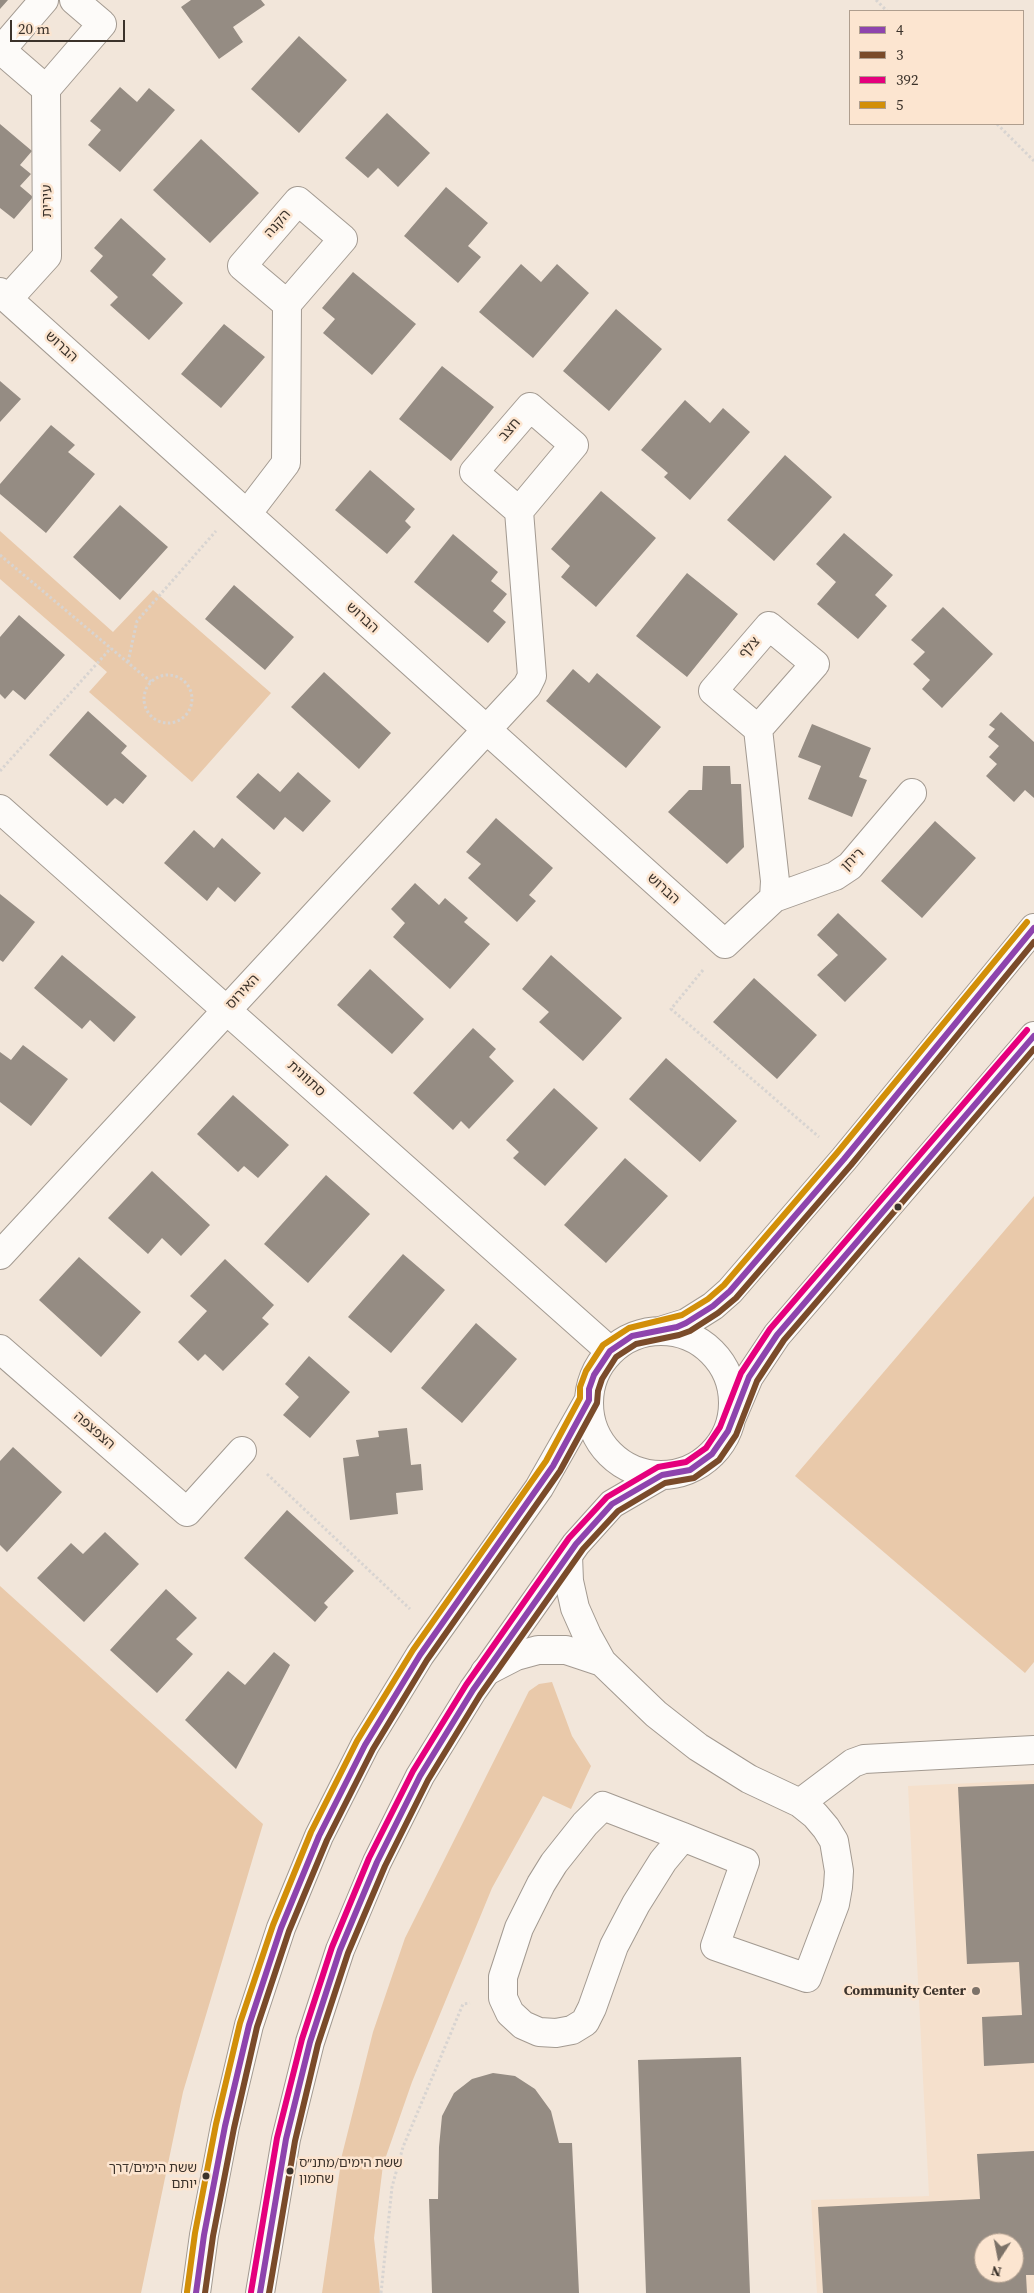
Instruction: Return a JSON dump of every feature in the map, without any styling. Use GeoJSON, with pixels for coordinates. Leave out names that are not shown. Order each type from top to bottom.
{"type":"FeatureCollection","features":[{"type":"Feature","properties":{"kind":"street"},"geometry":{"type":"LineString","coordinates":[[44,0],[1,50],[46,89],[102,24],[74,0]]}},
{"type":"Feature","properties":{"kind":"street","name":"עירית"},"geometry":{"type":"LineString","coordinates":[[4,295],[47,256],[46,89]]}},
{"type":"Feature","properties":{"kind":"street","name":"הברוש"},"geometry":{"type":"LineString","coordinates":[[4,295],[724,944]]}},
{"type":"Feature","properties":{"kind":"street"},"geometry":{"type":"LineString","coordinates":[[242,510],[286,463],[287,304]]}},
{"type":"Feature","properties":{"kind":"street"},"geometry":{"type":"LineString","coordinates":[[486,730],[527,686],[532,676],[519,511]]}},
{"type":"Feature","properties":{"kind":"street"},"geometry":{"type":"LineString","coordinates":[[724,944],[774,898],[775,881],[758,729]]}},
{"type":"Feature","properties":{"kind":"street","name":"האירוס"},"geometry":{"type":"LineString","coordinates":[[0,1254],[486,730]]}},
{"type":"Feature","properties":{"kind":"street","name":"ריחן"},"geometry":{"type":"LineString","coordinates":[[774,898],[836,876],[850,866],[912,793]]}},
{"type":"Feature","properties":{"kind":"street","name":"סתוונית"},"geometry":{"type":"LineString","coordinates":[[0,809],[610,1351]]}},
{"type":"Feature","properties":{"kind":"street"},"geometry":{"type":"LineString","coordinates":[[660,1331],[686,1323],[713,1306],[730,1291],[844,1159],[1034,928]]}},
{"type":"Feature","properties":{"kind":"street"},"geometry":{"type":"LineString","coordinates":[[732,1416],[749,1377],[777,1336],[1034,1036]]}},
{"type":"Feature","properties":{"kind":"street"},"geometry":{"type":"LineString","coordinates":[[660,1331],[675,1332],[689,1336],[712,1352],[721,1363],[730,1381],[734,1402],[728,1431],[712,1454],[690,1470],[662,1475],[633,1470],[610,1454],[594,1431],[590,1417],[589,1400],[594,1375],[610,1351],[632,1336],[660,1331]]}},
{"type":"Feature","properties":{"kind":"street","name":"הצפצפה"},"geometry":{"type":"LineString","coordinates":[[0,1350],[187,1512],[242,1451]]}},
{"type":"Feature","properties":{"kind":"street"},"geometry":{"type":"LineString","coordinates":[[196,2293],[204,2235],[225,2126],[250,2025],[281,1928],[319,1836],[365,1745],[420,1655],[539,1488],[589,1400]]}},
{"type":"Feature","properties":{"kind":"street"},"geometry":{"type":"LineString","coordinates":[[260,2293],[286,2139],[310,2042],[340,1950],[377,1862],[420,1776],[485,1672],[568,1556],[612,1504],[662,1475]]}},
{"type":"Feature","properties":{"kind":"street"},"geometry":{"type":"LineString","coordinates":[[568,1556],[569,1581],[575,1608],[602,1662],[656,1714],[698,1747],[749,1778],[800,1803],[826,1828],[834,1842],[839,1871],[835,1904],[807,1978],[715,1946],[744,1862],[682,1837],[603,1806],[569,1843],[546,1877],[519,1928],[503,1977],[503,1998],[510,2013],[523,2025],[538,2032],[556,2033],[572,2030],[584,2022],[592,2008],[614,1946],[636,1904],[663,1861],[682,1837]]}},
{"type":"Feature","properties":{"kind":"street"},"geometry":{"type":"LineString","coordinates":[[485,1672],[516,1656],[538,1650],[566,1650],[602,1662]]}},
{"type":"Feature","properties":{"kind":"street"},"geometry":{"type":"LineString","coordinates":[[800,1803],[853,1763],[864,1759],[1034,1750]]}},
{"type":"Feature","properties":{"kind":"path"},"geometry":{"type":"LineString","coordinates":[[876,0],[886,10]]}},
{"type":"Feature","properties":{"kind":"path"},"geometry":{"type":"LineString","coordinates":[[999,125],[1034,161]]}},
{"type":"Feature","properties":{"kind":"path"},"geometry":{"type":"LineString","coordinates":[[128,662],[137,621],[242,510]]}},
{"type":"Feature","properties":{"kind":"path"},"geometry":{"type":"LineString","coordinates":[[0,554],[150,682]]}},
{"type":"Feature","properties":{"kind":"path"},"geometry":{"type":"LineString","coordinates":[[0,771],[111,648]]}},
{"type":"Feature","properties":{"kind":"path"},"geometry":{"type":"LineString","coordinates":[[168,675],[185,681],[192,698],[190,708],[185,716],[168,723],[159,721],[151,715],[145,708],[144,698],[150,682],[158,676],[168,675]]}},
{"type":"Feature","properties":{"kind":"path"},"geometry":{"type":"LineString","coordinates":[[724,944],[671,1009],[844,1159]]}},
{"type":"Feature","properties":{"kind":"path"},"geometry":{"type":"LineString","coordinates":[[242,1451],[436,1633]]}},
{"type":"Feature","properties":{"kind":"path"},"geometry":{"type":"LineString","coordinates":[[381,2293],[392,2187],[403,2148],[463,2004],[503,1998]]}},
{"type":"Feature","properties":{"kind":"shaded area"},"geometry":{"type":"Polygon","coordinates":[[[0,531],[113,632],[153,590],[271,693],[192,782],[89,692],[107,672],[0,579],[0,531]]]}},
{"type":"Feature","properties":{"kind":"shaded area"},"geometry":{"type":"Polygon","coordinates":[[[1034,1196],[1034,1662],[1025,1673],[795,1476],[1034,1196]]]}},
{"type":"Feature","properties":{"kind":"shaded area"},"geometry":{"type":"Polygon","coordinates":[[[0,1586],[263,1824],[183,2092],[141,2293],[0,2293],[0,1586]]]}},
{"type":"Feature","properties":{"kind":"shaded area"},"geometry":{"type":"Polygon","coordinates":[[[552,1682],[572,1736],[591,1766],[571,1809],[543,1796],[492,1888],[412,2082],[383,2165],[374,2238],[380,2293],[322,2293],[342,2155],[373,2032],[405,1938],[529,1691],[539,1684],[552,1682]]]}},
{"type":"Feature","properties":{"kind":"shaded area","name":"Community Center"},"geometry":{"type":"Polygon","coordinates":[[[1034,1780],[1034,2293],[817,2293],[811,2200],[929,2196],[908,1786],[1034,1780]]]}},
{"type":"Feature","properties":{"kind":"building"},"geometry":{"type":"Polygon","coordinates":[[[0,0],[8,0],[0,9],[0,0]]]}},
{"type":"Feature","properties":{"kind":"building"},"geometry":{"type":"Polygon","coordinates":[[[191,0],[261,0],[265,5],[233,27],[243,42],[219,59],[181,7],[191,0]]]}},
{"type":"Feature","properties":{"kind":"building"},"geometry":{"type":"Polygon","coordinates":[[[299,36],[347,80],[299,133],[251,89],[299,36]]]}},
{"type":"Feature","properties":{"kind":"building"},"geometry":{"type":"Polygon","coordinates":[[[120,87],[137,102],[149,88],[175,110],[120,172],[88,145],[101,130],[90,121],[120,87]]]}},
{"type":"Feature","properties":{"kind":"building"},"geometry":{"type":"Polygon","coordinates":[[[387,113],[430,153],[398,187],[378,168],[368,178],[345,158],[387,113]]]}},
{"type":"Feature","properties":{"kind":"building"},"geometry":{"type":"Polygon","coordinates":[[[0,124],[32,151],[20,165],[31,174],[20,186],[33,197],[14,219],[0,208],[0,124]]]}},
{"type":"Feature","properties":{"kind":"building"},"geometry":{"type":"Polygon","coordinates":[[[201,139],[259,193],[210,243],[153,190],[201,139]]]}},
{"type":"Feature","properties":{"kind":"building"},"geometry":{"type":"Polygon","coordinates":[[[446,187],[488,223],[468,246],[481,257],[458,283],[404,236],[446,187]]]}},
{"type":"Feature","properties":{"kind":"building"},"geometry":{"type":"Polygon","coordinates":[[[121,218],[166,259],[152,275],[183,303],[149,340],[110,305],[118,297],[90,271],[103,256],[94,248],[121,218]]]}},
{"type":"Feature","properties":{"kind":"building"},"geometry":{"type":"Polygon","coordinates":[[[521,264],[541,282],[557,264],[589,293],[533,358],[479,312],[521,264]]]}},
{"type":"Feature","properties":{"kind":"building"},"geometry":{"type":"Polygon","coordinates":[[[353,272],[416,324],[372,375],[323,333],[335,319],[322,308],[353,272]]]}},
{"type":"Feature","properties":{"kind":"building"},"geometry":{"type":"Polygon","coordinates":[[[616,309],[662,349],[609,411],[563,371],[616,309]]]}},
{"type":"Feature","properties":{"kind":"building"},"geometry":{"type":"Polygon","coordinates":[[[224,324],[265,357],[221,408],[181,374],[224,324]]]}},
{"type":"Feature","properties":{"kind":"building"},"geometry":{"type":"Polygon","coordinates":[[[442,366],[494,407],[451,461],[399,419],[442,366]]]}},
{"type":"Feature","properties":{"kind":"building"},"geometry":{"type":"Polygon","coordinates":[[[0,381],[21,399],[0,422],[0,381]]]}},
{"type":"Feature","properties":{"kind":"building"},"geometry":{"type":"Polygon","coordinates":[[[685,400],[710,423],[723,408],[750,432],[690,500],[664,477],[668,473],[641,450],[685,400]]]}},
{"type":"Feature","properties":{"kind":"building"},"geometry":{"type":"Polygon","coordinates":[[[51,425],[75,445],[68,452],[95,474],[46,533],[0,494],[0,484],[51,425]]]}},
{"type":"Feature","properties":{"kind":"building"},"geometry":{"type":"Polygon","coordinates":[[[785,455],[832,497],[774,561],[727,520],[785,455]]]}},
{"type":"Feature","properties":{"kind":"building"},"geometry":{"type":"Polygon","coordinates":[[[370,470],[415,509],[405,521],[411,527],[387,554],[335,510],[370,470]]]}},
{"type":"Feature","properties":{"kind":"building"},"geometry":{"type":"Polygon","coordinates":[[[601,491],[656,538],[596,607],[561,577],[570,566],[551,549],[601,491]]]}},
{"type":"Feature","properties":{"kind":"building"},"geometry":{"type":"Polygon","coordinates":[[[120,505],[168,547],[120,600],[73,557],[120,505]]]}},
{"type":"Feature","properties":{"kind":"building"},"geometry":{"type":"Polygon","coordinates":[[[844,533],[893,575],[875,595],[887,606],[858,639],[817,604],[836,582],[816,564],[844,533]]]}},
{"type":"Feature","properties":{"kind":"building"},"geometry":{"type":"Polygon","coordinates":[[[453,534],[498,572],[491,581],[507,594],[493,611],[506,622],[488,643],[414,582],[453,534]]]}},
{"type":"Feature","properties":{"kind":"building"},"geometry":{"type":"Polygon","coordinates":[[[687,573],[738,614],[687,677],[636,636],[687,573]]]}},
{"type":"Feature","properties":{"kind":"building"},"geometry":{"type":"Polygon","coordinates":[[[234,585],[294,637],[265,670],[205,619],[234,585]]]}},
{"type":"Feature","properties":{"kind":"building"},"geometry":{"type":"Polygon","coordinates":[[[943,607],[993,654],[942,708],[922,689],[930,680],[913,664],[925,652],[911,640],[943,607]]]}},
{"type":"Feature","properties":{"kind":"building"},"geometry":{"type":"Polygon","coordinates":[[[19,615],[65,655],[25,700],[13,690],[5,699],[0,694],[0,637],[19,615]]]}},
{"type":"Feature","properties":{"kind":"building"},"geometry":{"type":"Polygon","coordinates":[[[573,669],[589,683],[597,673],[661,727],[626,768],[546,701],[573,669]]]}},
{"type":"Feature","properties":{"kind":"building"},"geometry":{"type":"Polygon","coordinates":[[[324,672],[391,733],[359,769],[291,707],[324,672]]]}},
{"type":"Feature","properties":{"kind":"building"},"geometry":{"type":"Polygon","coordinates":[[[88,711],[127,746],[121,753],[147,776],[123,804],[115,798],[107,806],[49,755],[88,711]]]}},
{"type":"Feature","properties":{"kind":"building"},"geometry":{"type":"Polygon","coordinates":[[[1001,712],[1034,742],[1034,798],[1025,790],[1014,802],[986,776],[997,764],[989,757],[999,746],[988,737],[995,729],[989,725],[1001,712]]]}},
{"type":"Feature","properties":{"kind":"building"},"geometry":{"type":"Polygon","coordinates":[[[812,724],[871,748],[859,777],[867,780],[852,817],[808,799],[821,766],[798,757],[812,724]]]}},
{"type":"Feature","properties":{"kind":"building"},"geometry":{"type":"Polygon","coordinates":[[[703,766],[730,766],[731,784],[741,784],[744,847],[727,864],[668,812],[689,790],[702,790],[703,766]]]}},
{"type":"Feature","properties":{"kind":"building"},"geometry":{"type":"Polygon","coordinates":[[[298,772],[331,801],[303,832],[285,817],[274,830],[236,797],[258,773],[280,792],[298,772]]]}},
{"type":"Feature","properties":{"kind":"building"},"geometry":{"type":"Polygon","coordinates":[[[496,818],[553,868],[529,895],[536,901],[517,922],[468,878],[481,864],[466,852],[496,818]]]}},
{"type":"Feature","properties":{"kind":"building"},"geometry":{"type":"Polygon","coordinates":[[[935,821],[976,858],[922,918],[881,881],[935,821]]]}},
{"type":"Feature","properties":{"kind":"building"},"geometry":{"type":"Polygon","coordinates":[[[194,830],[214,848],[222,838],[261,873],[235,902],[218,887],[207,901],[164,863],[194,830]]]}},
{"type":"Feature","properties":{"kind":"building"},"geometry":{"type":"Polygon","coordinates":[[[415,883],[439,905],[445,898],[468,918],[464,922],[490,944],[450,989],[393,937],[405,923],[391,909],[415,883]]]}},
{"type":"Feature","properties":{"kind":"building"},"geometry":{"type":"Polygon","coordinates":[[[0,894],[35,922],[3,962],[0,960],[0,894]]]}},
{"type":"Feature","properties":{"kind":"building"},"geometry":{"type":"Polygon","coordinates":[[[838,913],[887,959],[845,1002],[817,975],[838,955],[817,935],[838,913]]]}},
{"type":"Feature","properties":{"kind":"building"},"geometry":{"type":"Polygon","coordinates":[[[62,955],[136,1017],[114,1042],[90,1020],[82,1029],[34,988],[62,955]]]}},
{"type":"Feature","properties":{"kind":"building"},"geometry":{"type":"Polygon","coordinates":[[[551,955],[622,1018],[583,1061],[539,1022],[549,1012],[522,989],[551,955]]]}},
{"type":"Feature","properties":{"kind":"building"},"geometry":{"type":"Polygon","coordinates":[[[370,969],[424,1019],[392,1054],[337,1005],[370,969]]]}},
{"type":"Feature","properties":{"kind":"building"},"geometry":{"type":"Polygon","coordinates":[[[754,978],[817,1035],[777,1079],[713,1022],[754,978]]]}},
{"type":"Feature","properties":{"kind":"building"},"geometry":{"type":"Polygon","coordinates":[[[473,1028],[496,1049],[489,1057],[514,1081],[469,1129],[461,1121],[453,1130],[413,1093],[473,1028]]]}},
{"type":"Feature","properties":{"kind":"building"},"geometry":{"type":"Polygon","coordinates":[[[23,1045],[68,1079],[31,1126],[0,1102],[0,1052],[11,1060],[23,1045]]]}},
{"type":"Feature","properties":{"kind":"building"},"geometry":{"type":"Polygon","coordinates":[[[666,1058],[737,1121],[700,1162],[629,1099],[666,1058]]]}},
{"type":"Feature","properties":{"kind":"building"},"geometry":{"type":"Polygon","coordinates":[[[554,1088],[598,1128],[545,1186],[513,1158],[519,1152],[506,1140],[554,1088]]]}},
{"type":"Feature","properties":{"kind":"building"},"geometry":{"type":"Polygon","coordinates":[[[233,1095],[289,1145],[258,1178],[244,1166],[238,1172],[197,1134],[233,1095]]]}},
{"type":"Feature","properties":{"kind":"building"},"geometry":{"type":"Polygon","coordinates":[[[625,1158],[668,1196],[606,1263],[564,1225],[625,1158]]]}},
{"type":"Feature","properties":{"kind":"building"},"geometry":{"type":"Polygon","coordinates":[[[152,1171],[210,1225],[181,1256],[162,1238],[148,1254],[108,1218],[152,1171]]]}},
{"type":"Feature","properties":{"kind":"building"},"geometry":{"type":"Polygon","coordinates":[[[326,1175],[370,1214],[308,1283],[264,1244],[326,1175]]]}},
{"type":"Feature","properties":{"kind":"building"},"geometry":{"type":"Polygon","coordinates":[[[403,1254],[445,1290],[391,1353],[348,1317],[403,1254]]]}},
{"type":"Feature","properties":{"kind":"building"},"geometry":{"type":"Polygon","coordinates":[[[79,1257],[141,1312],[101,1357],[39,1300],[79,1257]]]}},
{"type":"Feature","properties":{"kind":"building"},"geometry":{"type":"Polygon","coordinates":[[[225,1259],[274,1305],[262,1318],[269,1324],[223,1371],[205,1354],[198,1361],[178,1342],[207,1311],[190,1296],[225,1259]]]}},
{"type":"Feature","properties":{"kind":"building"},"geometry":{"type":"Polygon","coordinates":[[[476,1323],[517,1359],[462,1423],[421,1388],[476,1323]]]}},
{"type":"Feature","properties":{"kind":"building"},"geometry":{"type":"Polygon","coordinates":[[[309,1356],[350,1392],[310,1438],[283,1415],[299,1397],[285,1384],[309,1356]]]}},
{"type":"Feature","properties":{"kind":"building"},"geometry":{"type":"Polygon","coordinates":[[[407,1428],[411,1465],[421,1464],[423,1490],[396,1493],[398,1514],[350,1520],[343,1458],[359,1456],[356,1440],[379,1437],[378,1431],[407,1428]]]}},
{"type":"Feature","properties":{"kind":"building"},"geometry":{"type":"Polygon","coordinates":[[[13,1447],[62,1492],[7,1552],[0,1545],[0,1461],[13,1447]]]}},
{"type":"Feature","properties":{"kind":"building"},"geometry":{"type":"Polygon","coordinates":[[[287,1510],[354,1571],[324,1603],[328,1607],[315,1622],[244,1558],[287,1510]]]}},
{"type":"Feature","properties":{"kind":"building"},"geometry":{"type":"Polygon","coordinates":[[[105,1532],[139,1564],[84,1622],[37,1578],[71,1543],[83,1554],[105,1532]]]}},
{"type":"Feature","properties":{"kind":"building"},"geometry":{"type":"Polygon","coordinates":[[[166,1589],[197,1618],[176,1639],[193,1654],[157,1693],[110,1650],[166,1589]]]}},
{"type":"Feature","properties":{"kind":"building"},"geometry":{"type":"Polygon","coordinates":[[[274,1652],[290,1665],[236,1769],[185,1720],[228,1671],[245,1685],[274,1652]]]}},
{"type":"Feature","properties":{"kind":"building"},"geometry":{"type":"Polygon","coordinates":[[[1034,1784],[1034,2063],[984,2066],[982,2017],[1022,2015],[1019,1962],[967,1964],[958,1787],[1034,1784]]]}},
{"type":"Feature","properties":{"kind":"building"},"geometry":{"type":"Polygon","coordinates":[[[741,2057],[750,2293],[646,2293],[638,2060],[741,2057]]]}},
{"type":"Feature","properties":{"kind":"building"},"geometry":{"type":"Polygon","coordinates":[[[493,2073],[515,2076],[535,2089],[551,2111],[559,2143],[572,2143],[579,2293],[432,2293],[429,2199],[438,2199],[439,2147],[442,2116],[454,2093],[472,2079],[493,2073]]]}},
{"type":"Feature","properties":{"kind":"building"},"geometry":{"type":"Polygon","coordinates":[[[1034,2151],[1034,2275],[1026,2275],[1027,2293],[823,2293],[818,2207],[980,2199],[977,2154],[1034,2151]]]}},
{"type":"Feature","properties":{"kind":"transit line","name":"5"},"geometry":{"type":"LineString","coordinates":[[187,2292],[195,2233],[216,2124],[240,2023],[273,1925],[311,1832],[357,1741],[413,1650],[546,1461],[580,1398],[580,1387],[586,1371],[603,1345],[629,1328],[682,1315],[708,1299],[724,1285],[837,1153],[1027,922]]}},
{"type":"Feature","properties":{"kind":"transit line","name":"4"},"geometry":{"type":"LineString","coordinates":[[196,2293],[204,2235],[225,2126],[249,2025],[281,1928],[319,1836],[365,1745],[420,1655],[553,1466],[589,1400],[589,1389],[594,1375],[610,1351],[632,1336],[677,1327],[686,1323],[713,1306],[730,1291],[844,1159],[1034,928]]}},
{"type":"Feature","properties":{"kind":"transit line","name":"3"},"geometry":{"type":"LineString","coordinates":[[205,2293],[213,2236],[234,2128],[257,2027],[289,1931],[327,1840],[373,1749],[427,1660],[560,1471],[597,1403],[602,1379],[616,1357],[636,1344],[690,1331],[718,1313],[736,1298],[851,1165],[1034,942]]}},
{"type":"Feature","properties":{"kind":"transit line","name":"392"},"geometry":{"type":"LineString","coordinates":[[251,2292],[277,2138],[302,2039],[332,1947],[369,1858],[413,1771],[466,1685],[569,1538],[607,1497],[658,1467],[686,1462],[706,1448],[720,1427],[741,1373],[770,1329],[1027,1030]]}},
{"type":"Feature","properties":{"kind":"transit line","name":"4"},"geometry":{"type":"LineString","coordinates":[[260,2293],[286,2139],[310,2042],[340,1950],[377,1862],[420,1776],[473,1690],[576,1544],[612,1504],[662,1475],[690,1470],[712,1454],[728,1431],[749,1377],[777,1335],[1034,1036]]}},
{"type":"Feature","properties":{"kind":"transit line","name":"3"},"geometry":{"type":"LineString","coordinates":[[269,2293],[295,2141],[318,2044],[348,1953],[385,1866],[428,1780],[480,1695],[583,1549],[618,1511],[665,1483],[694,1478],[719,1460],[736,1435],[757,1381],[784,1340],[1034,1049]]}},
{"type":"Feature","properties":{"kind":"place","name":"Community Center"},"geometry":{"type":"Point","coordinates":[976,1991]}},
{"type":"Feature","properties":{"kind":"place","name":"ששת הימים/מתנ״ס שחמון"},"geometry":{"type":"Point","coordinates":[290,2171]}},
{"type":"Feature","properties":{"kind":"place","name":"ששת הימים/דרך יותם"},"geometry":{"type":"Point","coordinates":[206,2176]}}]}
